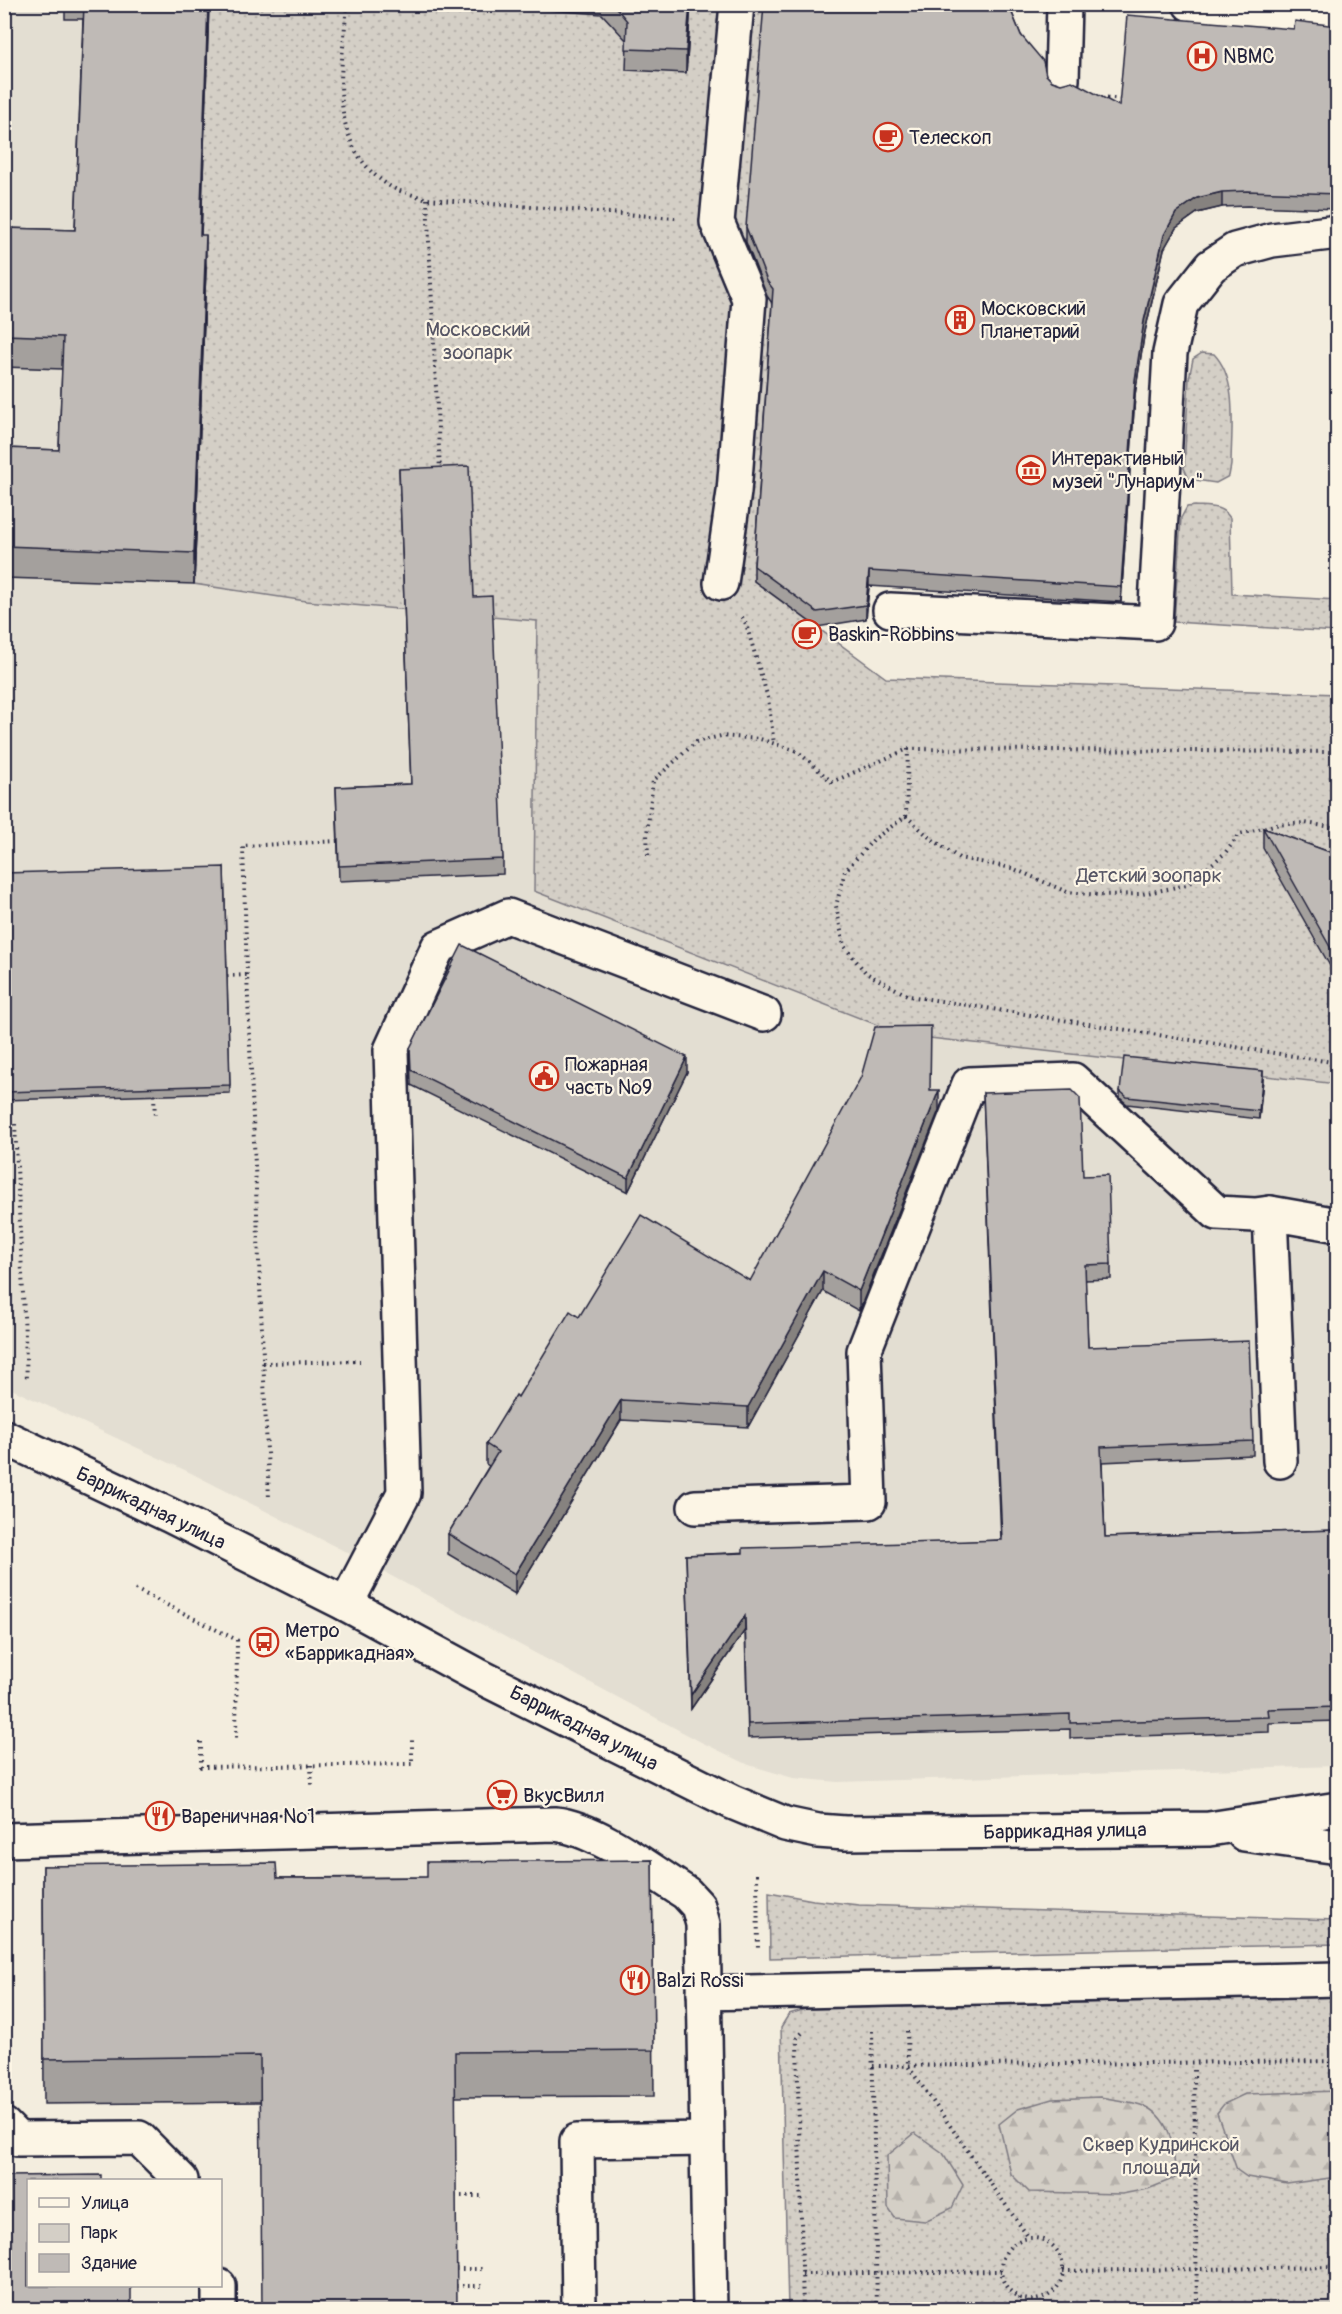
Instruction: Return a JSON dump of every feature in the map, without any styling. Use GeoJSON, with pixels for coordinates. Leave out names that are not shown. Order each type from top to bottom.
{"type":"FeatureCollection","features":[{"type":"Feature","properties":{"kind":"main road"},"geometry":{"type":"LineString","coordinates":[[722,583],[734,492],[748,299],[717,222],[737,4]]}},
{"type":"Feature","properties":{"kind":"main road"},"geometry":{"type":"LineString","coordinates":[[1062,80],[1064,4]]}},
{"type":"Feature","properties":{"kind":"main road"},"geometry":{"type":"LineString","coordinates":[[1190,4],[1338,22]]}},
{"type":"Feature","properties":{"kind":"main road"},"geometry":{"type":"LineString","coordinates":[[890,610],[1155,623],[1170,353],[1181,304],[1211,266],[1235,250],[1272,240],[1338,232]]}},
{"type":"Feature","properties":{"kind":"main road"},"geometry":{"type":"LineString","coordinates":[[346,1604],[404,1493],[391,1050],[438,947],[508,916],[764,1014]]}},
{"type":"Feature","properties":{"kind":"main road"},"geometry":{"type":"LineString","coordinates":[[695,1507],[869,1502],[864,1351],[969,1084],[1073,1080],[1217,1213],[1255,1215],[1270,1213],[1338,1225]]}},
{"type":"Feature","properties":{"kind":"main road"},"geometry":{"type":"LineString","coordinates":[[1270,1213],[1280,1461]]}},
{"type":"Feature","properties":{"kind":"main road","name":"Баррикадная улица"},"geometry":{"type":"LineString","coordinates":[[7,1445],[169,1515],[346,1604],[477,1675],[680,1777],[785,1824],[818,1831],[845,1833],[1209,1829],[1338,1809]]}},
{"type":"Feature","properties":{"kind":"main road"},"geometry":{"type":"LineString","coordinates":[[4,1840],[565,1825],[594,1835],[693,1899],[698,1906],[703,1924],[710,2310]]}},
{"type":"Feature","properties":{"kind":"main road","name":"Баррикадная улица"},"geometry":{"type":"LineString","coordinates":[[1209,1829],[1338,1847]]}},
{"type":"Feature","properties":{"kind":"main road"},"geometry":{"type":"LineString","coordinates":[[704,1992],[1338,1979]]}},
{"type":"Feature","properties":{"kind":"main road"},"geometry":{"type":"LineString","coordinates":[[4,2125],[18,2139],[139,2138],[180,2179]]}},
{"type":"Feature","properties":{"kind":"main road"},"geometry":{"type":"LineString","coordinates":[[579,2310],[577,2141],[707,2139]]}},
{"type":"Feature","properties":{"kind":"main road"},"geometry":{"type":"LineString","coordinates":[[219,2287],[219,2310]]}},
{"type":"Feature","properties":{"kind":"path"},"geometry":{"type":"LineString","coordinates":[[347,4],[340,88],[344,124],[359,160],[389,186],[427,199],[717,222]]}},
{"type":"Feature","properties":{"kind":"path"},"geometry":{"type":"LineString","coordinates":[[1062,80],[1100,97],[1127,100]]}},
{"type":"Feature","properties":{"kind":"path"},"geometry":{"type":"LineString","coordinates":[[427,199],[441,482]]}},
{"type":"Feature","properties":{"kind":"path"},"geometry":{"type":"LineString","coordinates":[[722,583],[746,624],[768,698],[774,744]]}},
{"type":"Feature","properties":{"kind":"path"},"geometry":{"type":"LineString","coordinates":[[648,855],[647,834],[653,781],[696,742],[721,736],[760,739],[797,751],[832,782],[908,749],[1338,752]]}},
{"type":"Feature","properties":{"kind":"path"},"geometry":{"type":"LineString","coordinates":[[908,749],[906,816],[929,837],[959,858],[1012,868],[1067,892],[1100,895],[1142,894],[1187,885],[1225,853],[1240,834],[1274,825],[1305,823],[1338,828]]}},
{"type":"Feature","properties":{"kind":"path"},"geometry":{"type":"LineString","coordinates":[[906,816],[874,839],[845,872],[836,906],[844,946],[866,973],[909,996],[1338,1063]]}},
{"type":"Feature","properties":{"kind":"path"},"geometry":{"type":"LineString","coordinates":[[269,1499],[243,846],[338,841]]}},
{"type":"Feature","properties":{"kind":"path"},"geometry":{"type":"LineString","coordinates":[[227,976],[247,975]]}},
{"type":"Feature","properties":{"kind":"path"},"geometry":{"type":"LineString","coordinates":[[154,1095],[155,1118]]}},
{"type":"Feature","properties":{"kind":"path"},"geometry":{"type":"LineString","coordinates":[[15,1124],[27,1379]]}},
{"type":"Feature","properties":{"kind":"path"},"geometry":{"type":"LineString","coordinates":[[263,1363],[362,1360]]}},
{"type":"Feature","properties":{"kind":"path"},"geometry":{"type":"LineString","coordinates":[[135,1589],[237,1640],[237,1742]]}},
{"type":"Feature","properties":{"kind":"path"},"geometry":{"type":"LineString","coordinates":[[201,1742],[201,1767],[412,1764],[412,1739]]}},
{"type":"Feature","properties":{"kind":"path"},"geometry":{"type":"LineString","coordinates":[[757,1874],[758,1958]]}},
{"type":"Feature","properties":{"kind":"path"},"geometry":{"type":"LineString","coordinates":[[907,2025],[908,2066],[1029,2238]]}},
{"type":"Feature","properties":{"kind":"path"},"geometry":{"type":"LineString","coordinates":[[872,2026],[877,2310]]}},
{"type":"Feature","properties":{"kind":"path"},"geometry":{"type":"LineString","coordinates":[[803,2310],[797,2038],[804,2031]]}},
{"type":"Feature","properties":{"kind":"path"},"geometry":{"type":"LineString","coordinates":[[873,2066],[1338,2061]]}},
{"type":"Feature","properties":{"kind":"path"},"geometry":{"type":"LineString","coordinates":[[1194,2070],[1197,2310]]}},
{"type":"Feature","properties":{"kind":"path"},"geometry":{"type":"LineString","coordinates":[[455,2196],[484,2196]]}},
{"type":"Feature","properties":{"kind":"path"},"geometry":{"type":"LineString","coordinates":[[1029,2238],[1042,2239],[1061,2255],[1063,2271],[1059,2285],[1046,2298],[1034,2301],[1019,2298],[1007,2288],[1001,2271],[1002,2259],[1009,2248],[1019,2241],[1029,2238]]}},
{"type":"Feature","properties":{"kind":"path"},"geometry":{"type":"LineString","coordinates":[[1063,2271],[1338,2267]]}},
{"type":"Feature","properties":{"kind":"path"},"geometry":{"type":"LineString","coordinates":[[456,2269],[485,2269]]}},
{"type":"Feature","properties":{"kind":"path"},"geometry":{"type":"LineString","coordinates":[[802,2274],[1001,2271]]}},
{"type":"Feature","properties":{"kind":"path"},"geometry":{"type":"LineString","coordinates":[[456,2286],[485,2286]]}},
{"type":"Feature","properties":{"kind":"path"},"geometry":{"type":"LineString","coordinates":[[1014,2310],[1019,2298]]}},
{"type":"Feature","properties":{"kind":"path"},"geometry":{"type":"LineString","coordinates":[[457,2304],[485,2303]]}},
{"type":"Feature","properties":{"kind":"shaded area"},"geometry":{"type":"Polygon","coordinates":[[[5,5],[209,5],[306,601],[537,621],[534,891],[903,1035],[1337,1084],[1337,1766],[838,1782],[793,1778],[749,1765],[701,1742],[354,1556],[189,1472],[5,1386],[5,5]]]}},
{"type":"Feature","properties":{"kind":"green space","name":"Московский зоопарк"},"geometry":{"type":"Polygon","coordinates":[[[209,5],[765,5],[744,266],[773,304],[754,581],[886,678],[1337,694],[1337,1084],[903,1035],[534,891],[537,621],[306,601],[194,584],[206,267],[190,228],[209,5]]]}},
{"type":"Feature","properties":{"kind":"green space"},"geometry":{"type":"Polygon","coordinates":[[[1202,353],[1214,354],[1222,365],[1232,406],[1229,476],[1216,483],[1189,479],[1184,468],[1189,378],[1193,359],[1202,353]]]}},
{"type":"Feature","properties":{"kind":"green space"},"geometry":{"type":"Polygon","coordinates":[[[1187,507],[1219,509],[1230,518],[1232,594],[1337,600],[1337,632],[1174,622],[1181,518],[1187,507]]]}},
{"type":"Feature","properties":{"kind":"green space"},"geometry":{"type":"Polygon","coordinates":[[[769,1892],[859,1905],[1337,1920],[1337,1944],[770,1958],[769,1892]]]}},
{"type":"Feature","properties":{"kind":"green space","name":"Сквер Кудринской площади"},"geometry":{"type":"Polygon","coordinates":[[[1337,1997],[1337,2309],[788,2309],[781,2027],[789,2014],[806,2009],[1337,1997]]]}},
{"type":"Feature","properties":{"kind":"green space"},"geometry":{"type":"Polygon","coordinates":[[[1337,2091],[1337,2177],[1287,2184],[1247,2177],[1237,2170],[1217,2113],[1224,2104],[1245,2094],[1337,2091]]]}},
{"type":"Feature","properties":{"kind":"green space"},"geometry":{"type":"Polygon","coordinates":[[[1100,2097],[1141,2105],[1162,2120],[1173,2148],[1175,2178],[1148,2189],[1122,2194],[1029,2192],[1011,2174],[999,2124],[1018,2109],[1052,2099],[1100,2097]]]}},
{"type":"Feature","properties":{"kind":"green space"},"geometry":{"type":"Polygon","coordinates":[[[915,2133],[943,2153],[963,2185],[952,2208],[925,2221],[895,2218],[888,2208],[887,2156],[915,2133]]]}},
{"type":"Feature","properties":{"kind":"building"},"geometry":{"type":"Polygon","coordinates":[[[84,4],[208,4],[200,235],[206,235],[194,553],[4,546],[4,448],[59,450],[63,337],[4,335],[4,228],[75,230],[84,4]]]}},
{"type":"Feature","properties":{"kind":"building"},"geometry":{"type":"Polygon","coordinates":[[[613,4],[690,4],[686,51],[626,49],[627,21],[613,4]]]}},
{"type":"Feature","properties":{"kind":"building","name":"Московский Планетарий"},"geometry":{"type":"Polygon","coordinates":[[[764,4],[1011,4],[1012,13],[1021,35],[1043,61],[1046,75],[1052,81],[1061,84],[1072,81],[1119,106],[1127,15],[1294,29],[1295,21],[1338,26],[1338,194],[1222,192],[1197,198],[1176,213],[1164,235],[1144,321],[1135,380],[1121,587],[869,571],[866,605],[817,612],[754,566],[773,289],[767,281],[746,227],[764,4]]]}},
{"type":"Feature","properties":{"kind":"building"},"geometry":{"type":"Polygon","coordinates":[[[469,466],[474,597],[492,596],[503,859],[339,866],[336,787],[411,784],[399,469],[469,466]]]}},
{"type":"Feature","properties":{"kind":"building"},"geometry":{"type":"Polygon","coordinates":[[[1263,828],[1338,855],[1338,961],[1263,828]]]}},
{"type":"Feature","properties":{"kind":"building"},"geometry":{"type":"Polygon","coordinates":[[[224,867],[230,1085],[5,1092],[4,873],[224,867]]]}},
{"type":"Feature","properties":{"kind":"building","name":"Пожарная часть №9"},"geometry":{"type":"Polygon","coordinates":[[[462,945],[687,1057],[628,1178],[411,1070],[410,1048],[462,945]]]}},
{"type":"Feature","properties":{"kind":"building"},"geometry":{"type":"Polygon","coordinates":[[[931,1026],[930,1090],[939,1090],[859,1291],[823,1271],[748,1407],[621,1400],[515,1574],[448,1534],[498,1452],[486,1444],[516,1395],[518,1397],[570,1311],[579,1317],[641,1215],[750,1281],[861,1077],[875,1027],[931,1026]]]}},
{"type":"Feature","properties":{"kind":"building"},"geometry":{"type":"Polygon","coordinates":[[[1124,1057],[1263,1071],[1259,1111],[1127,1097],[1120,1091],[1124,1057]]]}},
{"type":"Feature","properties":{"kind":"building"},"geometry":{"type":"Polygon","coordinates":[[[1072,1090],[1080,1098],[1083,1176],[1108,1175],[1111,1264],[1085,1265],[1088,1347],[1249,1341],[1253,1441],[1101,1447],[1105,1537],[1338,1530],[1338,1707],[1268,1709],[1269,1717],[1070,1723],[1070,1714],[748,1724],[745,1616],[691,1695],[686,1555],[743,1553],[743,1548],[1002,1540],[983,1093],[1072,1090]]]}},
{"type":"Feature","properties":{"kind":"building"},"geometry":{"type":"Polygon","coordinates":[[[652,1860],[654,2050],[455,2052],[457,2310],[262,2310],[260,2056],[44,2059],[43,1866],[276,1863],[277,1878],[347,1878],[427,1877],[427,1862],[652,1860]]]}},
{"type":"Feature","properties":{"kind":"building"},"geometry":{"type":"Polygon","coordinates":[[[101,2175],[101,2179],[27,2179],[27,2287],[131,2287],[131,2310],[4,2310],[4,2176],[101,2175]]]}},
{"type":"Feature","properties":{"kind":"place","name":"NBMC"},"geometry":{"type":"Point","coordinates":[1202,56]}},
{"type":"Feature","properties":{"kind":"place","name":"Телескоп"},"geometry":{"type":"Point","coordinates":[888,137]}},
{"type":"Feature","properties":{"kind":"place","name":"Московский Планетарий"},"geometry":{"type":"Point","coordinates":[960,320]}},
{"type":"Feature","properties":{"kind":"place","name":"Интерактивный музей \"Лунариум\""},"geometry":{"type":"Point","coordinates":[1031,470]}},
{"type":"Feature","properties":{"kind":"place","name":"Baskin-Robbins"},"geometry":{"type":"Point","coordinates":[807,634]}},
{"type":"Feature","properties":{"kind":"place","name":"Пожарная часть №9"},"geometry":{"type":"Point","coordinates":[544,1076]}},
{"type":"Feature","properties":{"kind":"place","name":"Метро «Баррикадная»"},"geometry":{"type":"Point","coordinates":[264,1642]}},
{"type":"Feature","properties":{"kind":"place","name":"ВкусВилл"},"geometry":{"type":"Point","coordinates":[502,1795]}},
{"type":"Feature","properties":{"kind":"place","name":"Вареничная №1"},"geometry":{"type":"Point","coordinates":[160,1816]}},
{"type":"Feature","properties":{"kind":"place","name":"Balzi Rossi"},"geometry":{"type":"Point","coordinates":[635,1980]}},
{"type":"Feature","properties":{"kind":"park label","name":"Детский зоопарк"},"geometry":{"type":"Point","coordinates":[1149,875]}}]}
